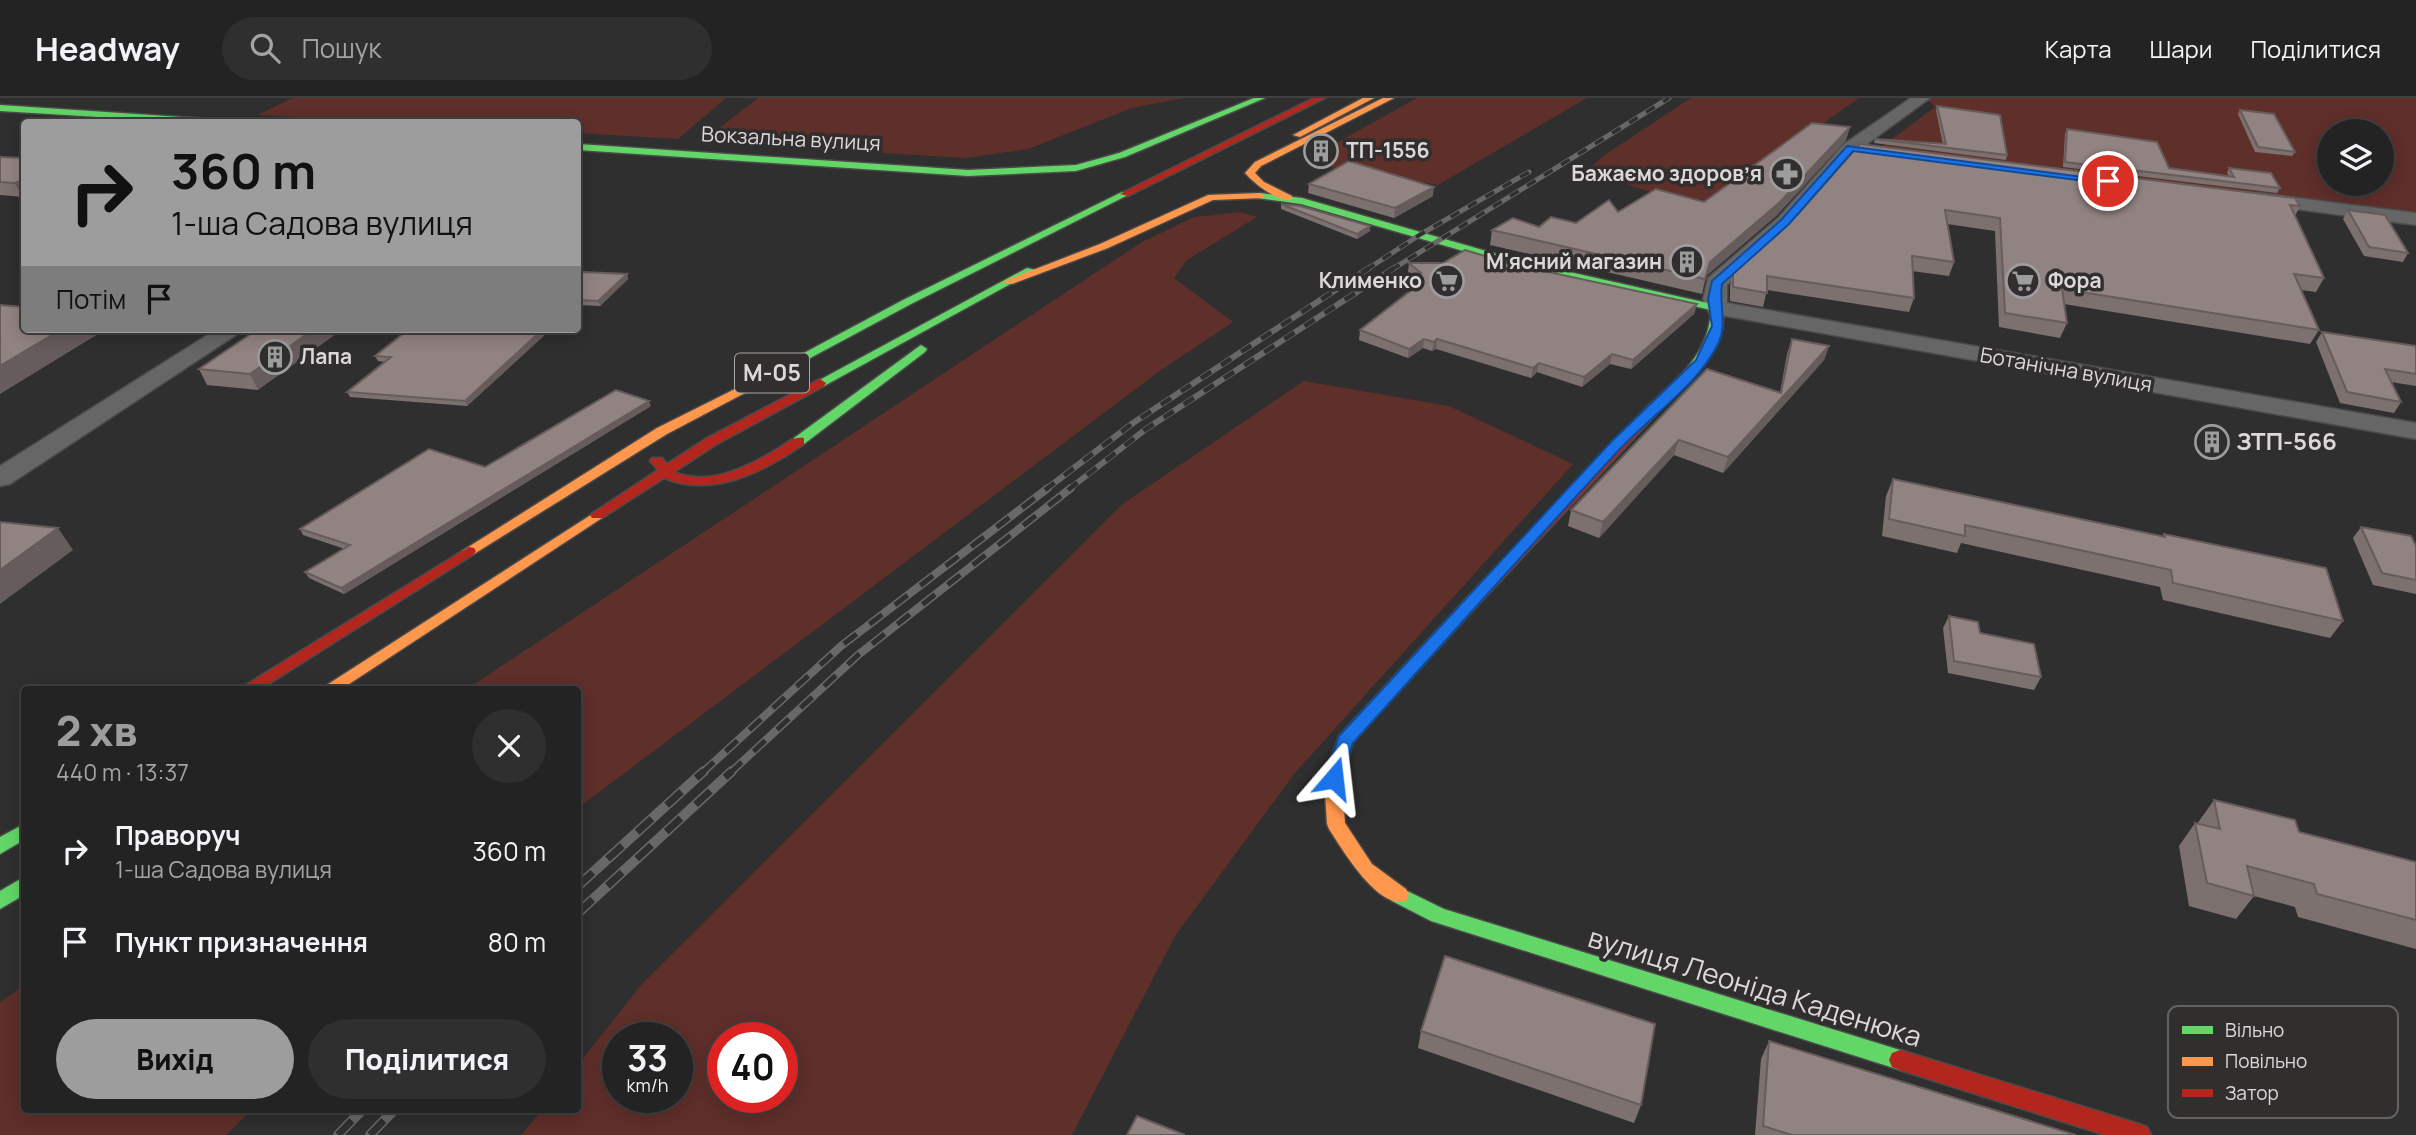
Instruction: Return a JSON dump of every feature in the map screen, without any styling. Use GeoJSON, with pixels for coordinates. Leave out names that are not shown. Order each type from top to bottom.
{"type":"FeatureCollection","features":[{"type":"Feature","properties":{"kind":"main road"},"geometry":{"type":"LineString","coordinates":[[1185,111],[1241,98]]}},
{"type":"Feature","properties":{"kind":"main road"},"geometry":{"type":"LineString","coordinates":[[1003,173],[1076,168],[1099,162],[1262,98]]}},
{"type":"Feature","properties":{"kind":"main road","name":"М-05"},"geometry":{"type":"LineString","coordinates":[[252,686],[662,431],[907,302],[1321,98]]}},
{"type":"Feature","properties":{"kind":"main road"},"geometry":{"type":"LineString","coordinates":[[1230,168],[1370,98]]}},
{"type":"Feature","properties":{"kind":"main road"},"geometry":{"type":"LineString","coordinates":[[1294,201],[1261,184],[1250,173],[1258,164],[1390,98]]}},
{"type":"Feature","properties":{"kind":"main road"},"geometry":{"type":"LineString","coordinates":[[0,108],[167,119]]}},
{"type":"Feature","properties":{"kind":"main road"},"geometry":{"type":"LineString","coordinates":[[1149,122],[1162,125],[1172,134]]}},
{"type":"Feature","properties":{"kind":"main road","name":"Вокзальна вулиця"},"geometry":{"type":"LineString","coordinates":[[581,147],[1003,173]]}},
{"type":"Feature","properties":{"kind":"main road"},"geometry":{"type":"LineString","coordinates":[[1003,173],[1080,150],[1079,158],[1099,162]]}},
{"type":"Feature","properties":{"kind":"main road","name":"М-05"},"geometry":{"type":"LineString","coordinates":[[333,686],[712,441],[1008,282],[1194,186]]}},
{"type":"Feature","properties":{"kind":"main road"},"geometry":{"type":"LineString","coordinates":[[662,431],[656,464],[663,472],[677,479],[705,481],[738,475],[779,456],[1008,282],[1104,246],[1211,197],[1242,194],[1294,201],[1518,264],[1717,308]]}},
{"type":"Feature","properties":{"kind":"main road","name":"вулиця Леоніда Каденюка"},"geometry":{"type":"LineString","coordinates":[[1717,308],[1718,326],[1714,340],[1701,362],[1616,445],[1345,740],[1334,778],[1336,824],[1365,869],[1390,891],[1438,915],[2139,1135]]}},
{"type":"Feature","properties":{"kind":"main road"},"geometry":{"type":"LineString","coordinates":[[0,847],[21,833]]}},
{"type":"Feature","properties":{"kind":"main road"},"geometry":{"type":"LineString","coordinates":[[0,901],[21,888]]}},
{"type":"Feature","properties":{"kind":"street"},"geometry":{"type":"LineString","coordinates":[[1717,308],[1714,299],[1716,283],[1785,222],[1850,148],[1922,98]]}},
{"type":"Feature","properties":{"kind":"street"},"geometry":{"type":"LineString","coordinates":[[1850,148],[1877,151]]}},
{"type":"Feature","properties":{"kind":"street"},"geometry":{"type":"LineString","coordinates":[[2241,197],[2416,219]]}},
{"type":"Feature","properties":{"kind":"street","name":"Ботанічна вулиця"},"geometry":{"type":"LineString","coordinates":[[1717,308],[2416,431]]}},
{"type":"Feature","properties":{"kind":"street"},"geometry":{"type":"LineString","coordinates":[[0,478],[227,333]]}},
{"type":"Feature","properties":{"kind":"shaded area"},"geometry":{"type":"Polygon","coordinates":[[[293,98],[726,98],[678,139],[581,133],[581,119],[339,119],[257,115],[293,98]]]}},
{"type":"Feature","properties":{"kind":"shaded area"},"geometry":{"type":"Polygon","coordinates":[[[758,98],[1183,98],[1132,108],[1028,149],[966,158],[701,142],[758,98]]]}},
{"type":"Feature","properties":{"kind":"shaded area"},"geometry":{"type":"Polygon","coordinates":[[[1417,98],[1587,98],[1438,185],[1330,167],[1306,160],[1417,98]]]}},
{"type":"Feature","properties":{"kind":"shaded area"},"geometry":{"type":"Polygon","coordinates":[[[1691,98],[1859,98],[1703,208],[1586,172],[1603,156],[1691,98]]]}},
{"type":"Feature","properties":{"kind":"shaded area"},"geometry":{"type":"Polygon","coordinates":[[[1926,98],[2416,98],[2416,219],[1877,150],[1935,107],[1926,98]]]}},
{"type":"Feature","properties":{"kind":"shaded area"},"geometry":{"type":"Polygon","coordinates":[[[1241,212],[1257,217],[1187,260],[1174,278],[1233,322],[1161,370],[581,806],[581,686],[472,686],[1142,242],[1194,217],[1241,212]]]}},
{"type":"Feature","properties":{"kind":"shaded area"},"geometry":{"type":"Polygon","coordinates":[[[1304,381],[1449,406],[1573,464],[1294,774],[1175,936],[1072,1135],[521,1135],[539,1113],[581,1113],[581,1061],[602,1035],[602,1113],[693,1113],[693,1022],[612,1022],[641,985],[1124,503],[1304,381]]]}},
{"type":"Feature","properties":{"kind":"shaded area"},"geometry":{"type":"Polygon","coordinates":[[[21,988],[21,1113],[248,1113],[226,1135],[0,1135],[0,1002],[21,988]]]}},
{"type":"Feature","properties":{"kind":"building"},"geometry":{"type":"Polygon","coordinates":[[[1937,106],[2000,115],[2007,155],[1875,139],[1946,144],[1937,106]]]}},
{"type":"Feature","properties":{"kind":"building"},"geometry":{"type":"Polygon","coordinates":[[[2240,110],[2274,114],[2295,152],[2258,147],[2240,110]]]}},
{"type":"Feature","properties":{"kind":"building"},"geometry":{"type":"Polygon","coordinates":[[[1812,123],[1850,127],[1780,202],[1710,262],[1705,279],[1492,230],[1513,218],[1539,227],[1551,217],[1576,223],[1609,200],[1618,212],[1656,189],[1704,202],[1812,123]]]}},
{"type":"Feature","properties":{"kind":"building"},"geometry":{"type":"Polygon","coordinates":[[[2067,129],[2157,142],[2169,168],[2234,177],[2229,168],[2271,173],[2280,188],[2065,162],[2067,129]]]}},
{"type":"Feature","properties":{"kind":"building"},"geometry":{"type":"Polygon","coordinates":[[[1860,144],[2295,198],[2300,206],[2290,205],[2324,278],[2294,274],[2319,330],[2062,289],[2067,323],[2005,313],[2000,218],[1945,210],[1954,262],[1912,256],[1914,298],[1767,276],[1767,293],[1733,287],[1733,272],[1798,214],[1860,144]]]}},
{"type":"Feature","properties":{"kind":"building"},"geometry":{"type":"Polygon","coordinates":[[[0,157],[21,158],[21,180],[15,183],[0,182],[0,157]]]}},
{"type":"Feature","properties":{"kind":"building"},"geometry":{"type":"Polygon","coordinates":[[[1349,161],[1434,187],[1395,208],[1309,184],[1349,161]]]}},
{"type":"Feature","properties":{"kind":"building"},"geometry":{"type":"Polygon","coordinates":[[[1281,204],[1300,206],[1370,226],[1357,234],[1281,204]]]}},
{"type":"Feature","properties":{"kind":"building"},"geometry":{"type":"Polygon","coordinates":[[[2348,210],[2385,215],[2408,253],[2369,247],[2348,210]]]}},
{"type":"Feature","properties":{"kind":"building"},"geometry":{"type":"Polygon","coordinates":[[[1465,250],[1511,264],[1697,304],[1633,360],[1612,354],[1584,377],[1539,363],[1533,368],[1437,339],[1434,342],[1424,339],[1409,349],[1360,330],[1423,281],[1412,277],[1421,273],[1409,263],[1443,263],[1465,250]]]}},
{"type":"Feature","properties":{"kind":"building"},"geometry":{"type":"Polygon","coordinates":[[[581,273],[627,274],[598,301],[581,300],[581,273]]]}},
{"type":"Feature","properties":{"kind":"building"},"geometry":{"type":"Polygon","coordinates":[[[0,305],[21,307],[21,333],[55,333],[0,366],[0,305]]]}},
{"type":"Feature","properties":{"kind":"building"},"geometry":{"type":"Polygon","coordinates":[[[2322,332],[2416,346],[2416,374],[2385,369],[2401,402],[2347,392],[2322,332]]]}},
{"type":"Feature","properties":{"kind":"building"},"geometry":{"type":"Polygon","coordinates":[[[252,333],[308,333],[250,374],[199,369],[252,333]]]}},
{"type":"Feature","properties":{"kind":"building"},"geometry":{"type":"Polygon","coordinates":[[[404,333],[539,333],[465,401],[347,392],[391,357],[375,356],[404,333]]]}},
{"type":"Feature","properties":{"kind":"building"},"geometry":{"type":"Polygon","coordinates":[[[1792,339],[1829,346],[1728,457],[1679,440],[1603,522],[1571,510],[1707,369],[1781,393],[1792,339]]]}},
{"type":"Feature","properties":{"kind":"building"},"geometry":{"type":"Polygon","coordinates":[[[616,390],[649,401],[341,588],[305,572],[350,545],[300,529],[429,449],[485,467],[616,390]]]}},
{"type":"Feature","properties":{"kind":"building"},"geometry":{"type":"Polygon","coordinates":[[[1893,479],[2326,568],[2343,621],[2173,583],[2171,570],[1965,525],[1965,536],[1889,519],[1893,479]]]}},
{"type":"Feature","properties":{"kind":"building"},"geometry":{"type":"Polygon","coordinates":[[[0,522],[58,528],[0,570],[0,522]]]}},
{"type":"Feature","properties":{"kind":"building"},"geometry":{"type":"Polygon","coordinates":[[[2361,527],[2411,536],[2416,546],[2416,580],[2382,573],[2361,527]]]}},
{"type":"Feature","properties":{"kind":"building"},"geometry":{"type":"Polygon","coordinates":[[[1949,616],[1978,622],[1980,633],[2034,644],[2041,677],[1954,661],[1949,616]]]}},
{"type":"Feature","properties":{"kind":"building"},"geometry":{"type":"Polygon","coordinates":[[[2214,800],[2295,820],[2299,832],[2416,862],[2416,920],[2317,894],[2314,884],[2247,866],[2254,896],[2207,883],[2195,823],[2220,829],[2214,800]]]}},
{"type":"Feature","properties":{"kind":"building"},"geometry":{"type":"Polygon","coordinates":[[[1445,956],[1655,1024],[1641,1105],[1421,1031],[1445,956]]]}},
{"type":"Feature","properties":{"kind":"building"},"geometry":{"type":"Polygon","coordinates":[[[1769,1041],[2076,1135],[1792,1135],[1763,1126],[1769,1041]]]}},
{"type":"Feature","properties":{"kind":"building"},"geometry":{"type":"Polygon","coordinates":[[[1137,1116],[1185,1135],[1127,1135],[1137,1116]]]}},
{"type":"Feature","properties":{"kind":"railway"},"geometry":{"type":"LineString","coordinates":[[1391,270],[1669,98]]}},
{"type":"Feature","properties":{"kind":"railway"},"geometry":{"type":"LineString","coordinates":[[1366,270],[1421,234],[1529,172]]}},
{"type":"Feature","properties":{"kind":"railway"},"geometry":{"type":"LineString","coordinates":[[1045,490],[1133,423],[1369,268]]}},
{"type":"Feature","properties":{"kind":"railway"},"geometry":{"type":"LineString","coordinates":[[1068,490],[1146,429],[1394,268]]}},
{"type":"Feature","properties":{"kind":"railway"},"geometry":{"type":"LineString","coordinates":[[702,773],[841,646],[1048,488]]}},
{"type":"Feature","properties":{"kind":"railway"},"geometry":{"type":"LineString","coordinates":[[730,773],[858,655],[1071,488]]}},
{"type":"Feature","properties":{"kind":"railway"},"geometry":{"type":"LineString","coordinates":[[581,883],[704,771]]}},
{"type":"Feature","properties":{"kind":"railway"},"geometry":{"type":"LineString","coordinates":[[581,910],[732,771]]}},
{"type":"Feature","properties":{"kind":"railway"},"geometry":{"type":"LineString","coordinates":[[338,1135],[359,1113]]}},
{"type":"Feature","properties":{"kind":"railway"},"geometry":{"type":"LineString","coordinates":[[370,1135],[391,1113]]}},
{"type":"Feature","properties":{"kind":"traffic: fast"},"geometry":{"type":"LineString","coordinates":[[581,147],[968,173],[1076,168],[1122,155],[1261,98]]}},
{"type":"Feature","properties":{"kind":"traffic: fast"},"geometry":{"type":"LineString","coordinates":[[0,108],[167,119]]}},
{"type":"Feature","properties":{"kind":"traffic: fast"},"geometry":{"type":"LineString","coordinates":[[737,392],[907,302],[1125,194]]}},
{"type":"Feature","properties":{"kind":"traffic: fast"},"geometry":{"type":"LineString","coordinates":[[1260,196],[1302,201],[1519,264],[1717,308],[1713,338],[1707,351],[1689,375],[1655,407]]}},
{"type":"Feature","properties":{"kind":"traffic: fast"},"geometry":{"type":"LineString","coordinates":[[820,383],[1031,270]]}},
{"type":"Feature","properties":{"kind":"traffic: fast"},"geometry":{"type":"LineString","coordinates":[[799,441],[921,349]]}},
{"type":"Feature","properties":{"kind":"traffic: fast"},"geometry":{"type":"LineString","coordinates":[[0,847],[21,833]]}},
{"type":"Feature","properties":{"kind":"traffic: fast"},"geometry":{"type":"LineString","coordinates":[[0,901],[21,887]]}},
{"type":"Feature","properties":{"kind":"traffic: fast"},"geometry":{"type":"LineString","coordinates":[[1399,895],[1438,915],[1900,1060]]}},
{"type":"Feature","properties":{"kind":"traffic: slow"},"geometry":{"type":"LineString","coordinates":[[1297,135],[1370,98]]}},
{"type":"Feature","properties":{"kind":"traffic: slow"},"geometry":{"type":"LineString","coordinates":[[1289,198],[1261,184],[1250,173],[1258,164],[1390,98]]}},
{"type":"Feature","properties":{"kind":"traffic: slow"},"geometry":{"type":"LineString","coordinates":[[1008,282],[1104,246],[1211,197],[1260,196]]}},
{"type":"Feature","properties":{"kind":"traffic: slow"},"geometry":{"type":"LineString","coordinates":[[469,551],[662,431],[737,392]]}},
{"type":"Feature","properties":{"kind":"traffic: slow"},"geometry":{"type":"LineString","coordinates":[[333,686],[597,515]]}},
{"type":"Feature","properties":{"kind":"traffic: slow"},"geometry":{"type":"LineString","coordinates":[[1399,895],[1365,869],[1336,824],[1333,778],[1345,740],[1470,604]]}},
{"type":"Feature","properties":{"kind":"traffic: jam"},"geometry":{"type":"LineString","coordinates":[[1125,194],[1321,98]]}},
{"type":"Feature","properties":{"kind":"traffic: jam"},"geometry":{"type":"LineString","coordinates":[[597,515],[712,441],[820,383]]}},
{"type":"Feature","properties":{"kind":"traffic: jam"},"geometry":{"type":"LineString","coordinates":[[1470,604],[1655,407]]}},
{"type":"Feature","properties":{"kind":"traffic: jam"},"geometry":{"type":"LineString","coordinates":[[657,461],[669,475],[686,481],[705,482],[747,470],[799,441]]}},
{"type":"Feature","properties":{"kind":"traffic: jam"},"geometry":{"type":"LineString","coordinates":[[252,686],[469,551]]}},
{"type":"Feature","properties":{"kind":"traffic: jam"},"geometry":{"type":"LineString","coordinates":[[1900,1060],[2139,1135]]}},
{"type":"Feature","properties":{"kind":"place","name":"ТП-1556"},"geometry":{"type":"Point","coordinates":[1321,151]}},
{"type":"Feature","properties":{"kind":"place","name":"Бажаємо здоровʼя"},"geometry":{"type":"Point","coordinates":[1787,174]}},
{"type":"Feature","properties":{"kind":"place","name":"М'ясний магазин"},"geometry":{"type":"Point","coordinates":[1687,262]}},
{"type":"Feature","properties":{"kind":"place","name":"Клименко"},"geometry":{"type":"Point","coordinates":[1447,281]}},
{"type":"Feature","properties":{"kind":"place","name":"Фора"},"geometry":{"type":"Point","coordinates":[2023,281]}},
{"type":"Feature","properties":{"kind":"place","name":"Лапа"},"geometry":{"type":"Point","coordinates":[275,357]}},
{"type":"Feature","properties":{"kind":"place","name":"ЗТП-566"},"geometry":{"type":"Point","coordinates":[2212,442]}},
{"type":"Feature","properties":{"kind":"route"},"geometry":{"type":"LineString","coordinates":[[1334,778],[1345,740],[1616,445],[1701,362],[1714,340],[1718,326],[1714,299],[1716,283],[1785,222],[1850,148],[2108,181]]}}]}
